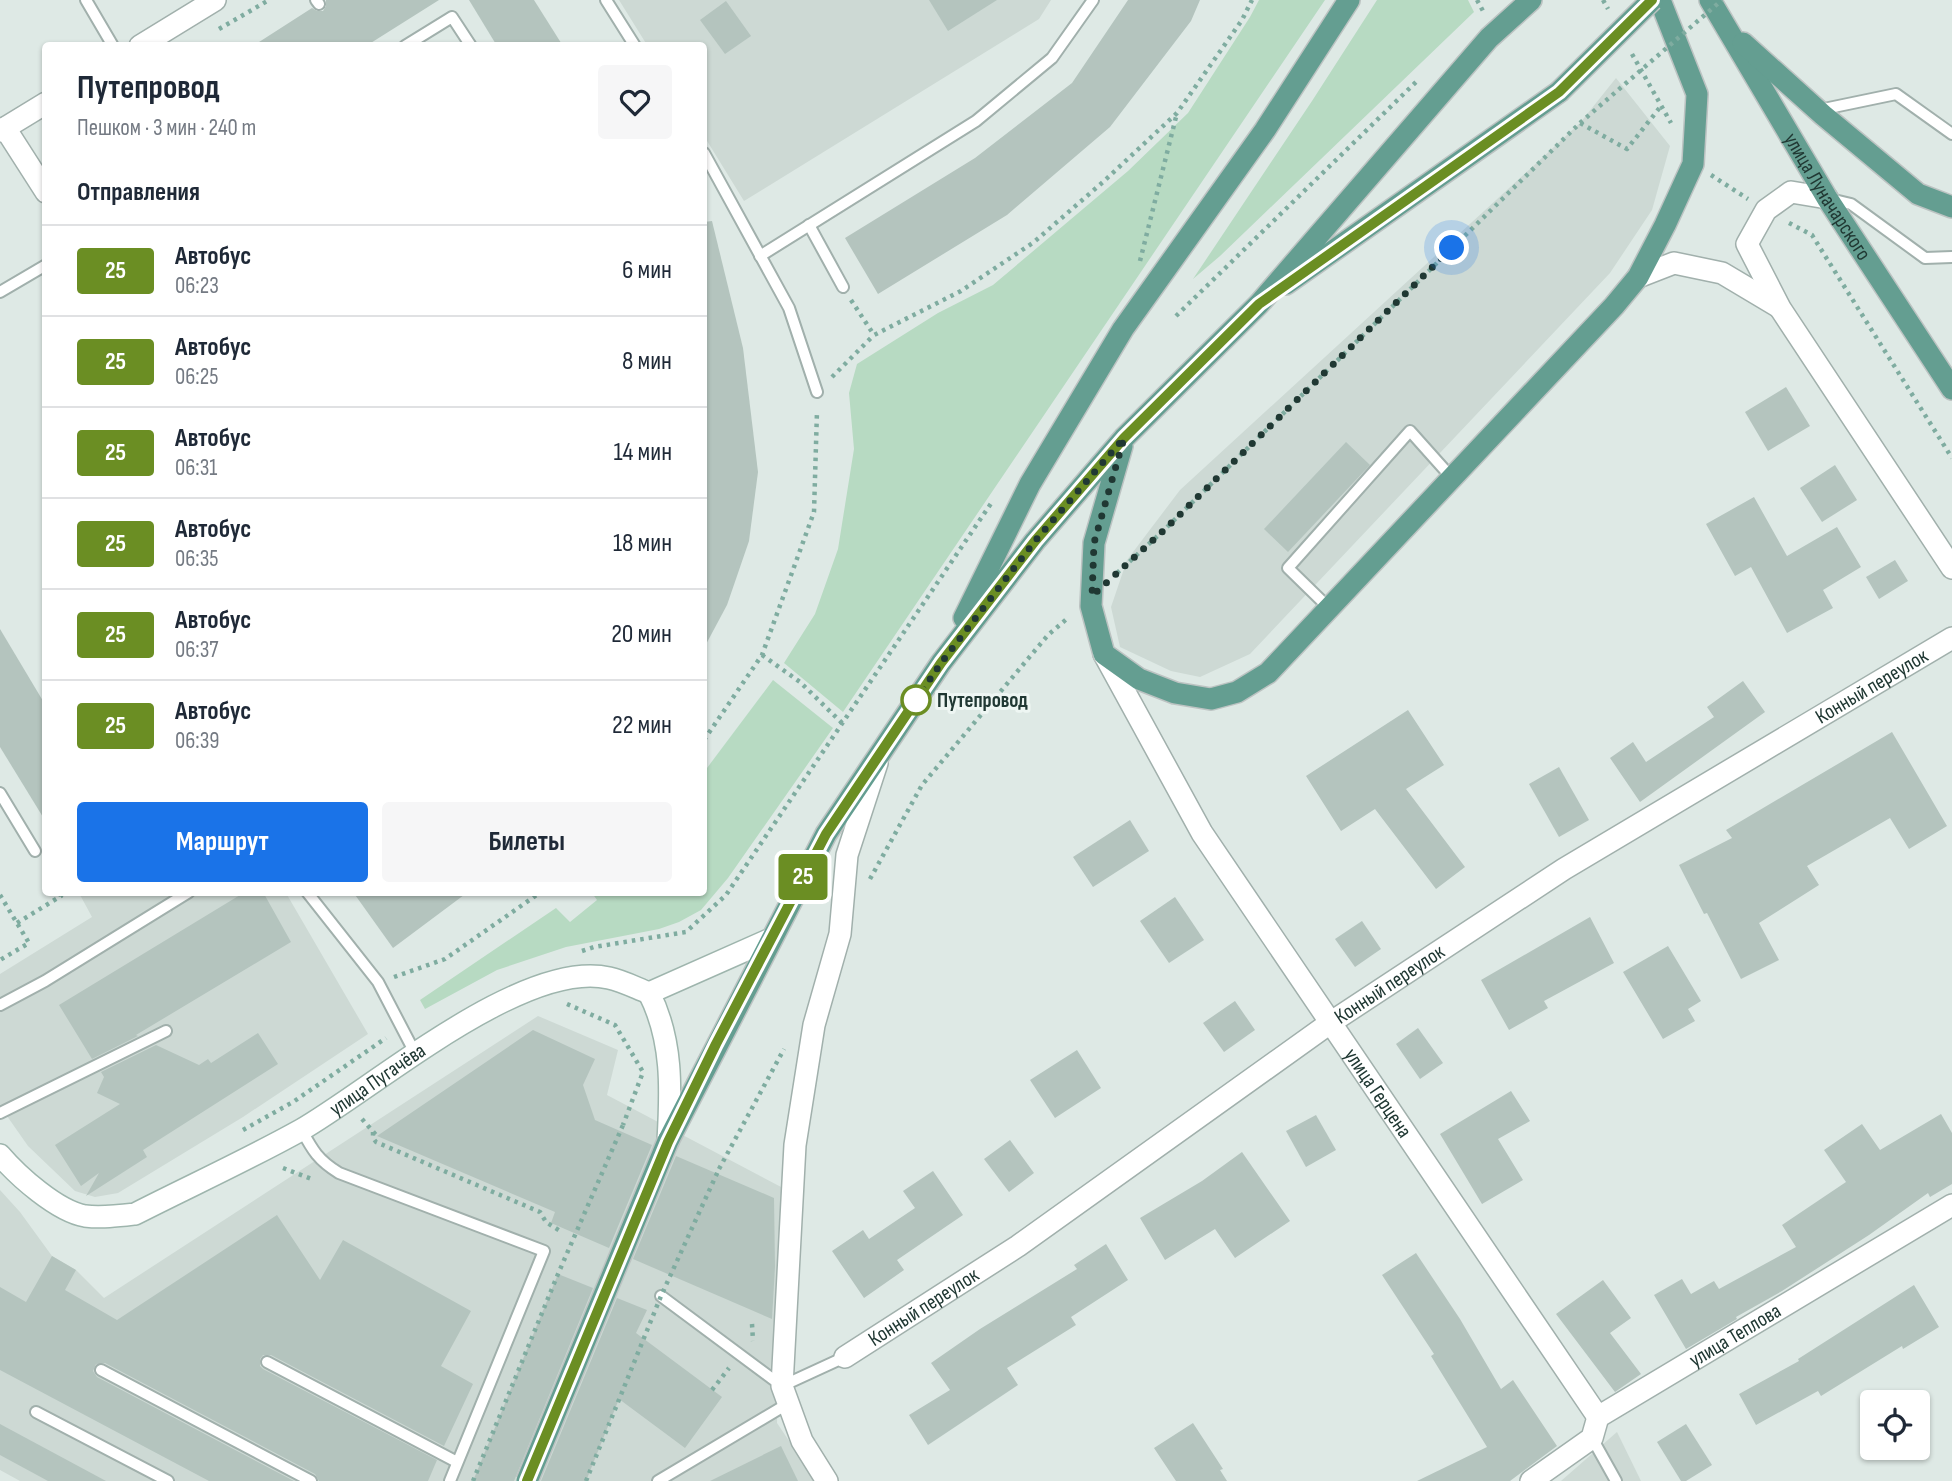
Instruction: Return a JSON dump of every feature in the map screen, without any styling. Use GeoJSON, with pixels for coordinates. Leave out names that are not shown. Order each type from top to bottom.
{"type":"FeatureCollection","features":[{"type":"Feature","properties":{"kind":"main road"},"geometry":{"type":"LineString","coordinates":[[941,663],[1030,484],[1123,329],[1265,130],[1349,0]]}},
{"type":"Feature","properties":{"kind":"main road"},"geometry":{"type":"LineString","coordinates":[[527,1481],[668,1142],[826,834],[941,663],[1035,541],[1124,438],[1259,304],[1489,38],[1531,0]]}},
{"type":"Feature","properties":{"kind":"main road"},"geometry":{"type":"LineString","coordinates":[[1259,304],[1559,92],[1652,0]]}},
{"type":"Feature","properties":{"kind":"main road"},"geometry":{"type":"LineString","coordinates":[[1124,438],[1094,543],[1091,607],[1104,654],[1139,679],[1175,693],[1211,699],[1237,692],[1268,673],[1614,306],[1638,276],[1693,164],[1697,94],[1660,0]]}},
{"type":"Feature","properties":{"kind":"main road","name":"улица Луначарского"},"geometry":{"type":"LineString","coordinates":[[1711,0],[1827,198],[1952,389]]}},
{"type":"Feature","properties":{"kind":"main road"},"geometry":{"type":"LineString","coordinates":[[1728,29],[1818,110],[1918,194],[1952,207]]}},
{"type":"Feature","properties":{"kind":"street"},"geometry":{"type":"LineString","coordinates":[[147,42],[215,0]]}},
{"type":"Feature","properties":{"kind":"street"},"geometry":{"type":"LineString","coordinates":[[42,106],[3,130],[42,186]]}},
{"type":"Feature","properties":{"kind":"street"},"geometry":{"type":"LineString","coordinates":[[1827,198],[1791,192],[1766,210],[1747,244],[1780,308],[1952,568]]}},
{"type":"Feature","properties":{"kind":"street"},"geometry":{"type":"LineString","coordinates":[[1638,276],[1674,263],[1722,273],[1780,308]]}},
{"type":"Feature","properties":{"kind":"street","name":"Конный переулок"},"geometry":{"type":"LineString","coordinates":[[845,1357],[1018,1246],[1330,1023],[1564,869],[1952,638]]}},
{"type":"Feature","properties":{"kind":"street","name":"улица Герцена"},"geometry":{"type":"LineString","coordinates":[[1104,654],[1202,833],[1595,1427]]}},
{"type":"Feature","properties":{"kind":"street"},"geometry":{"type":"LineString","coordinates":[[827,1481],[802,1441],[785,1395],[794,1145],[814,1024],[840,934],[847,855],[880,754]]}},
{"type":"Feature","properties":{"kind":"street"},"geometry":{"type":"LineString","coordinates":[[668,1142],[671,1085],[666,1039],[657,1008],[649,993],[771,939]]}},
{"type":"Feature","properties":{"kind":"street","name":"улица Пугачёва"},"geometry":{"type":"LineString","coordinates":[[0,1156],[52,1201],[82,1215],[112,1217],[135,1214],[302,1129],[415,1053],[496,1004],[555,981],[582,977],[608,977],[649,993]]}},
{"type":"Feature","properties":{"kind":"street","name":"улица Теплова"},"geometry":{"type":"LineString","coordinates":[[1531,1481],[1595,1427],[1952,1205]]}},
{"type":"Feature","properties":{"kind":"lane"},"geometry":{"type":"LineString","coordinates":[[86,0],[111,42]]}},
{"type":"Feature","properties":{"kind":"lane"},"geometry":{"type":"LineString","coordinates":[[606,0],[632,42]]}},
{"type":"Feature","properties":{"kind":"lane"},"geometry":{"type":"LineString","coordinates":[[760,256],[976,121],[1052,58],[1093,0]]}},
{"type":"Feature","properties":{"kind":"lane"},"geometry":{"type":"LineString","coordinates":[[411,42],[452,17],[468,42]]}},
{"type":"Feature","properties":{"kind":"lane"},"geometry":{"type":"LineString","coordinates":[[1818,110],[1896,94],[1952,134]]}},
{"type":"Feature","properties":{"kind":"lane"},"geometry":{"type":"LineString","coordinates":[[707,159],[789,308],[817,392]]}},
{"type":"Feature","properties":{"kind":"lane"},"geometry":{"type":"LineString","coordinates":[[1827,198],[1852,204],[1925,258],[1952,257]]}},
{"type":"Feature","properties":{"kind":"lane"},"geometry":{"type":"LineString","coordinates":[[809,225],[843,287]]}},
{"type":"Feature","properties":{"kind":"lane"},"geometry":{"type":"LineString","coordinates":[[0,292],[42,267]]}},
{"type":"Feature","properties":{"kind":"lane"},"geometry":{"type":"LineString","coordinates":[[1329,608],[1288,568],[1410,431],[1452,478]]}},
{"type":"Feature","properties":{"kind":"lane"},"geometry":{"type":"LineString","coordinates":[[0,793],[35,851]]}},
{"type":"Feature","properties":{"kind":"lane"},"geometry":{"type":"LineString","coordinates":[[0,1005],[45,981],[183,896]]}},
{"type":"Feature","properties":{"kind":"lane"},"geometry":{"type":"LineString","coordinates":[[310,896],[377,982],[415,1053]]}},
{"type":"Feature","properties":{"kind":"lane"},"geometry":{"type":"LineString","coordinates":[[0,1113],[166,1031]]}},
{"type":"Feature","properties":{"kind":"lane"},"geometry":{"type":"LineString","coordinates":[[302,1129],[313,1152],[323,1163],[339,1173],[544,1251],[450,1481]]}},
{"type":"Feature","properties":{"kind":"lane"},"geometry":{"type":"LineString","coordinates":[[661,1296],[740,1354],[785,1395]]}},
{"type":"Feature","properties":{"kind":"lane"},"geometry":{"type":"LineString","coordinates":[[658,1481],[845,1357]]}},
{"type":"Feature","properties":{"kind":"lane"},"geometry":{"type":"LineString","coordinates":[[267,1362],[457,1462]]}},
{"type":"Feature","properties":{"kind":"lane"},"geometry":{"type":"LineString","coordinates":[[101,1370],[311,1481]]}},
{"type":"Feature","properties":{"kind":"lane"},"geometry":{"type":"LineString","coordinates":[[36,1412],[168,1481]]}},
{"type":"Feature","properties":{"kind":"lane"},"geometry":{"type":"LineString","coordinates":[[1595,1427],[1616,1481]]}},
{"type":"Feature","properties":{"kind":"path"},"geometry":{"type":"LineString","coordinates":[[214,33],[269,0]]}},
{"type":"Feature","properties":{"kind":"path"},"geometry":{"type":"LineString","coordinates":[[707,736],[762,655],[814,512],[817,392],[874,335],[961,291],[1034,242],[1177,113],[1242,20],[1252,0]]}},
{"type":"Feature","properties":{"kind":"path"},"geometry":{"type":"LineString","coordinates":[[1477,0],[1485,15]]}},
{"type":"Feature","properties":{"kind":"path"},"geometry":{"type":"LineString","coordinates":[[1603,0],[1609,12]]}},
{"type":"Feature","properties":{"kind":"path"},"geometry":{"type":"LineString","coordinates":[[865,888],[922,785],[1048,635],[1163,531],[1580,123],[1722,0]]}},
{"type":"Feature","properties":{"kind":"path"},"geometry":{"type":"LineString","coordinates":[[1629,47],[1674,129]]}},
{"type":"Feature","properties":{"kind":"path"},"geometry":{"type":"LineString","coordinates":[[1175,316],[1425,73]]}},
{"type":"Feature","properties":{"kind":"path"},"geometry":{"type":"LineString","coordinates":[[1580,123],[1627,149],[1661,106]]}},
{"type":"Feature","properties":{"kind":"path"},"geometry":{"type":"LineString","coordinates":[[1140,262],[1177,113]]}},
{"type":"Feature","properties":{"kind":"path"},"geometry":{"type":"LineString","coordinates":[[1693,164],[1766,210],[1812,235],[1952,458]]}},
{"type":"Feature","properties":{"kind":"path"},"geometry":{"type":"LineString","coordinates":[[843,287],[874,335]]}},
{"type":"Feature","properties":{"kind":"path"},"geometry":{"type":"LineString","coordinates":[[570,956],[594,947],[686,932],[726,895],[996,495]]}},
{"type":"Feature","properties":{"kind":"path"},"geometry":{"type":"LineString","coordinates":[[762,655],[800,682],[843,724]]}},
{"type":"Feature","properties":{"kind":"path"},"geometry":{"type":"LineString","coordinates":[[0,895],[29,943],[0,960]]}},
{"type":"Feature","properties":{"kind":"path"},"geometry":{"type":"LineString","coordinates":[[17,923],[61,896]]}},
{"type":"Feature","properties":{"kind":"path"},"geometry":{"type":"LineString","coordinates":[[377,982],[445,959],[535,896]]}},
{"type":"Feature","properties":{"kind":"path"},"geometry":{"type":"LineString","coordinates":[[233,1136],[293,1102],[402,1028]]}},
{"type":"Feature","properties":{"kind":"path"},"geometry":{"type":"LineString","coordinates":[[586,1481],[661,1296],[719,1169],[787,1042]]}},
{"type":"Feature","properties":{"kind":"path"},"geometry":{"type":"LineString","coordinates":[[362,1119],[375,1134],[373,1138],[376,1142],[540,1212],[546,1222],[559,1231]]}},
{"type":"Feature","properties":{"kind":"path"},"geometry":{"type":"LineString","coordinates":[[472,1481],[623,1125]]}},
{"type":"Feature","properties":{"kind":"path"},"geometry":{"type":"LineString","coordinates":[[712,1390],[740,1354]]}},
{"type":"Feature","properties":{"kind":"shaded area"},"geometry":{"type":"Polygon","coordinates":[[[619,0],[1051,0],[1039,19],[744,201],[707,141],[707,42],[645,42],[619,0]]]}},
{"type":"Feature","properties":{"kind":"shaded area"},"geometry":{"type":"Polygon","coordinates":[[[1616,78],[1670,146],[1652,210],[1610,273],[1250,654],[1200,677],[1171,671],[1120,647],[1111,607],[1127,560],[1180,490],[1580,123],[1616,78]]]}},
{"type":"Feature","properties":{"kind":"shaded area"},"geometry":{"type":"Polygon","coordinates":[[[81,896],[288,896],[368,1034],[243,1117],[118,1193],[95,1197],[75,1191],[28,1146],[0,1106],[0,974],[92,917],[81,896]]]}},
{"type":"Feature","properties":{"kind":"shaded area"},"geometry":{"type":"Polygon","coordinates":[[[538,1016],[618,1050],[607,1095],[783,1188],[777,1423],[816,1481],[20,1481],[0,1470],[0,1190],[52,1256],[76,1270],[104,1298],[538,1016]]]}},
{"type":"Feature","properties":{"kind":"shaded area"},"geometry":{"type":"Polygon","coordinates":[[[1617,1432],[1641,1481],[1561,1481],[1617,1432]]]}},
{"type":"Feature","properties":{"kind":"green space"},"geometry":{"type":"Polygon","coordinates":[[[1259,0],[1325,0],[843,712],[784,663],[815,614],[838,549],[854,449],[849,393],[857,364],[938,313],[993,285],[1128,171],[1188,113],[1259,0]]]}},
{"type":"Feature","properties":{"kind":"green space"},"geometry":{"type":"Polygon","coordinates":[[[1377,0],[1468,0],[1474,12],[1193,279],[1312,101],[1377,0]]]}},
{"type":"Feature","properties":{"kind":"green space"},"geometry":{"type":"Polygon","coordinates":[[[773,680],[833,728],[728,878],[701,910],[659,929],[566,947],[497,970],[425,1009],[420,1000],[556,908],[570,922],[597,900],[594,896],[707,896],[707,768],[773,680]]]}},
{"type":"Feature","properties":{"kind":"building"},"geometry":{"type":"Polygon","coordinates":[[[326,0],[439,0],[372,42],[259,42],[312,8],[323,11],[326,0]]]}},
{"type":"Feature","properties":{"kind":"building"},"geometry":{"type":"Polygon","coordinates":[[[469,0],[534,0],[560,42],[495,42],[469,0]]]}},
{"type":"Feature","properties":{"kind":"building"},"geometry":{"type":"Polygon","coordinates":[[[929,0],[997,0],[948,31],[929,0]]]}},
{"type":"Feature","properties":{"kind":"building"},"geometry":{"type":"Polygon","coordinates":[[[1128,0],[1200,0],[1191,21],[1110,127],[1007,215],[878,294],[845,238],[975,158],[1072,83],[1128,0]]]}},
{"type":"Feature","properties":{"kind":"building"},"geometry":{"type":"Polygon","coordinates":[[[726,1],[751,36],[725,54],[700,20],[726,1]]]}},
{"type":"Feature","properties":{"kind":"building"},"geometry":{"type":"Polygon","coordinates":[[[712,221],[743,348],[758,472],[749,541],[727,605],[707,642],[707,222],[712,221]]]}},
{"type":"Feature","properties":{"kind":"building"},"geometry":{"type":"Polygon","coordinates":[[[1786,387],[1810,426],[1768,451],[1745,412],[1786,387]]]}},
{"type":"Feature","properties":{"kind":"building"},"geometry":{"type":"Polygon","coordinates":[[[1346,442],[1370,465],[1288,552],[1264,529],[1346,442]]]}},
{"type":"Feature","properties":{"kind":"building"},"geometry":{"type":"Polygon","coordinates":[[[1835,465],[1857,500],[1822,522],[1800,488],[1835,465]]]}},
{"type":"Feature","properties":{"kind":"building"},"geometry":{"type":"Polygon","coordinates":[[[1754,497],[1787,556],[1837,527],[1861,567],[1823,590],[1833,608],[1787,633],[1751,567],[1735,576],[1706,524],[1754,497]]]}},
{"type":"Feature","properties":{"kind":"building"},"geometry":{"type":"Polygon","coordinates":[[[1895,560],[1908,581],[1879,599],[1866,577],[1895,560]]]}},
{"type":"Feature","properties":{"kind":"building"},"geometry":{"type":"Polygon","coordinates":[[[0,629],[42,699],[42,815],[0,747],[0,629]]]}},
{"type":"Feature","properties":{"kind":"building"},"geometry":{"type":"Polygon","coordinates":[[[1743,681],[1765,712],[1640,802],[1610,758],[1633,742],[1646,762],[1714,717],[1707,707],[1743,681]]]}},
{"type":"Feature","properties":{"kind":"building"},"geometry":{"type":"Polygon","coordinates":[[[1408,710],[1444,765],[1406,789],[1465,867],[1436,889],[1375,809],[1341,831],[1306,776],[1408,710]]]}},
{"type":"Feature","properties":{"kind":"building"},"geometry":{"type":"Polygon","coordinates":[[[1892,732],[1947,826],[1909,849],[1890,818],[1807,866],[1819,885],[1759,923],[1779,960],[1741,979],[1679,865],[1732,838],[1726,830],[1892,732]]]}},
{"type":"Feature","properties":{"kind":"building"},"geometry":{"type":"Polygon","coordinates":[[[1559,767],[1589,820],[1559,837],[1529,784],[1559,767]]]}},
{"type":"Feature","properties":{"kind":"building"},"geometry":{"type":"Polygon","coordinates":[[[1130,820],[1149,851],[1093,887],[1073,857],[1130,820]]]}},
{"type":"Feature","properties":{"kind":"building"},"geometry":{"type":"Polygon","coordinates":[[[238,896],[265,896],[291,942],[136,1035],[138,1036],[92,1059],[59,1005],[238,896]]]}},
{"type":"Feature","properties":{"kind":"building"},"geometry":{"type":"Polygon","coordinates":[[[356,896],[463,896],[393,948],[356,896]]]}},
{"type":"Feature","properties":{"kind":"building"},"geometry":{"type":"Polygon","coordinates":[[[1175,897],[1204,940],[1169,963],[1140,921],[1175,897]]]}},
{"type":"Feature","properties":{"kind":"building"},"geometry":{"type":"Polygon","coordinates":[[[1590,917],[1614,963],[1544,1001],[1548,1008],[1509,1030],[1481,980],[1590,917]]]}},
{"type":"Feature","properties":{"kind":"building"},"geometry":{"type":"Polygon","coordinates":[[[1362,921],[1381,949],[1355,967],[1335,939],[1362,921]]]}},
{"type":"Feature","properties":{"kind":"building"},"geometry":{"type":"Polygon","coordinates":[[[1668,946],[1701,1001],[1688,1009],[1695,1021],[1663,1039],[1623,972],[1668,946]]]}},
{"type":"Feature","properties":{"kind":"building"},"geometry":{"type":"Polygon","coordinates":[[[1235,1001],[1255,1030],[1224,1052],[1203,1023],[1235,1001]]]}},
{"type":"Feature","properties":{"kind":"building"},"geometry":{"type":"Polygon","coordinates":[[[1418,1028],[1443,1063],[1420,1079],[1396,1044],[1418,1028]]]}},
{"type":"Feature","properties":{"kind":"building"},"geometry":{"type":"Polygon","coordinates":[[[533,1030],[595,1059],[583,1085],[595,1120],[652,1145],[609,1248],[551,1223],[555,1212],[377,1136],[533,1030]]]}},
{"type":"Feature","properties":{"kind":"building"},"geometry":{"type":"Polygon","coordinates":[[[258,1033],[278,1064],[143,1150],[147,1157],[86,1196],[99,1173],[81,1186],[55,1145],[120,1104],[97,1093],[104,1077],[101,1072],[156,1045],[199,1065],[208,1059],[211,1063],[258,1033]]]}},
{"type":"Feature","properties":{"kind":"building"},"geometry":{"type":"Polygon","coordinates":[[[1077,1050],[1101,1088],[1055,1118],[1030,1080],[1077,1050]]]}},
{"type":"Feature","properties":{"kind":"building"},"geometry":{"type":"Polygon","coordinates":[[[1511,1091],[1530,1121],[1498,1139],[1523,1180],[1482,1204],[1440,1134],[1511,1091]]]}},
{"type":"Feature","properties":{"kind":"building"},"geometry":{"type":"Polygon","coordinates":[[[1941,1114],[1952,1133],[1952,1184],[1930,1197],[1928,1193],[1869,1235],[1686,1349],[1654,1295],[1682,1279],[1691,1294],[1714,1281],[1719,1289],[1796,1247],[1782,1225],[1846,1182],[1824,1150],[1862,1124],[1880,1150],[1941,1114]]]}},
{"type":"Feature","properties":{"kind":"building"},"geometry":{"type":"Polygon","coordinates":[[[1316,1115],[1336,1150],[1306,1167],[1286,1131],[1316,1115]]]}},
{"type":"Feature","properties":{"kind":"building"},"geometry":{"type":"Polygon","coordinates":[[[1010,1140],[1034,1173],[1009,1192],[984,1159],[1010,1140]]]}},
{"type":"Feature","properties":{"kind":"building"},"geometry":{"type":"Polygon","coordinates":[[[1242,1152],[1290,1221],[1235,1258],[1215,1229],[1165,1260],[1140,1218],[1202,1181],[1242,1152]]]}},
{"type":"Feature","properties":{"kind":"building"},"geometry":{"type":"Polygon","coordinates":[[[676,1156],[774,1198],[775,1267],[772,1319],[633,1259],[676,1156]]]}},
{"type":"Feature","properties":{"kind":"building"},"geometry":{"type":"Polygon","coordinates":[[[933,1171],[963,1215],[897,1260],[904,1270],[864,1298],[832,1251],[863,1230],[869,1239],[915,1208],[903,1191],[933,1171]]]}},
{"type":"Feature","properties":{"kind":"building"},"geometry":{"type":"Polygon","coordinates":[[[277,1215],[320,1280],[343,1240],[471,1311],[441,1366],[473,1384],[444,1446],[271,1355],[263,1355],[260,1359],[263,1369],[437,1460],[428,1481],[319,1481],[315,1474],[105,1363],[96,1364],[93,1371],[97,1377],[294,1481],[209,1481],[0,1370],[0,1287],[26,1302],[52,1256],[76,1270],[65,1290],[117,1320],[277,1215]]]}},
{"type":"Feature","properties":{"kind":"building"},"geometry":{"type":"Polygon","coordinates":[[[1106,1244],[1128,1280],[1071,1317],[1076,1325],[1007,1368],[1018,1385],[928,1445],[909,1415],[950,1390],[931,1363],[1077,1269],[1074,1265],[1106,1244]]]}},
{"type":"Feature","properties":{"kind":"building"},"geometry":{"type":"Polygon","coordinates":[[[1416,1253],[1460,1319],[1501,1389],[1513,1380],[1557,1446],[1510,1481],[1417,1481],[1487,1447],[1431,1356],[1434,1354],[1382,1275],[1416,1253]]]}},
{"type":"Feature","properties":{"kind":"building"},"geometry":{"type":"Polygon","coordinates":[[[558,1274],[593,1288],[514,1481],[473,1481],[558,1274]]]}},
{"type":"Feature","properties":{"kind":"building"},"geometry":{"type":"Polygon","coordinates":[[[1603,1280],[1631,1318],[1610,1333],[1641,1374],[1615,1392],[1556,1314],[1603,1280]]]}},
{"type":"Feature","properties":{"kind":"building"},"geometry":{"type":"Polygon","coordinates":[[[1914,1285],[1939,1327],[1903,1349],[1902,1346],[1821,1396],[1818,1391],[1756,1425],[1739,1394],[1799,1361],[1798,1359],[1914,1285]]]}},
{"type":"Feature","properties":{"kind":"building"},"geometry":{"type":"Polygon","coordinates":[[[617,1298],[647,1310],[636,1333],[722,1397],[685,1448],[619,1399],[586,1481],[541,1481],[617,1298]]]}},
{"type":"Feature","properties":{"kind":"building"},"geometry":{"type":"Polygon","coordinates":[[[1193,1423],[1223,1469],[1220,1470],[1227,1481],[1176,1481],[1154,1448],[1193,1423]]]}},
{"type":"Feature","properties":{"kind":"building"},"geometry":{"type":"Polygon","coordinates":[[[0,1424],[106,1481],[48,1481],[0,1455],[0,1424]]]}},
{"type":"Feature","properties":{"kind":"building"},"geometry":{"type":"Polygon","coordinates":[[[1686,1424],[1712,1465],[1686,1481],[1681,1481],[1657,1442],[1686,1424]]]}},
{"type":"Feature","properties":{"kind":"building"},"geometry":{"type":"Polygon","coordinates":[[[781,1446],[798,1481],[710,1481],[781,1446]]]}},
{"type":"Feature","properties":{"kind":"bus line","name":"25"},"geometry":{"type":"LineString","coordinates":[[527,1481],[668,1142],[716,1044],[826,834],[941,663],[1035,541],[1124,438],[1259,304],[1559,92],[1652,0]]}},
{"type":"Feature","properties":{"kind":"place","name":"Путепровод"},"geometry":{"type":"Point","coordinates":[916,700]}},
{"type":"Feature","properties":{"kind":"route"},"geometry":{"type":"LineString","coordinates":[[916,700],[941,663],[1035,541],[1124,438],[1094,543],[1092,596],[1163,531],[1452,248]]}}]}
